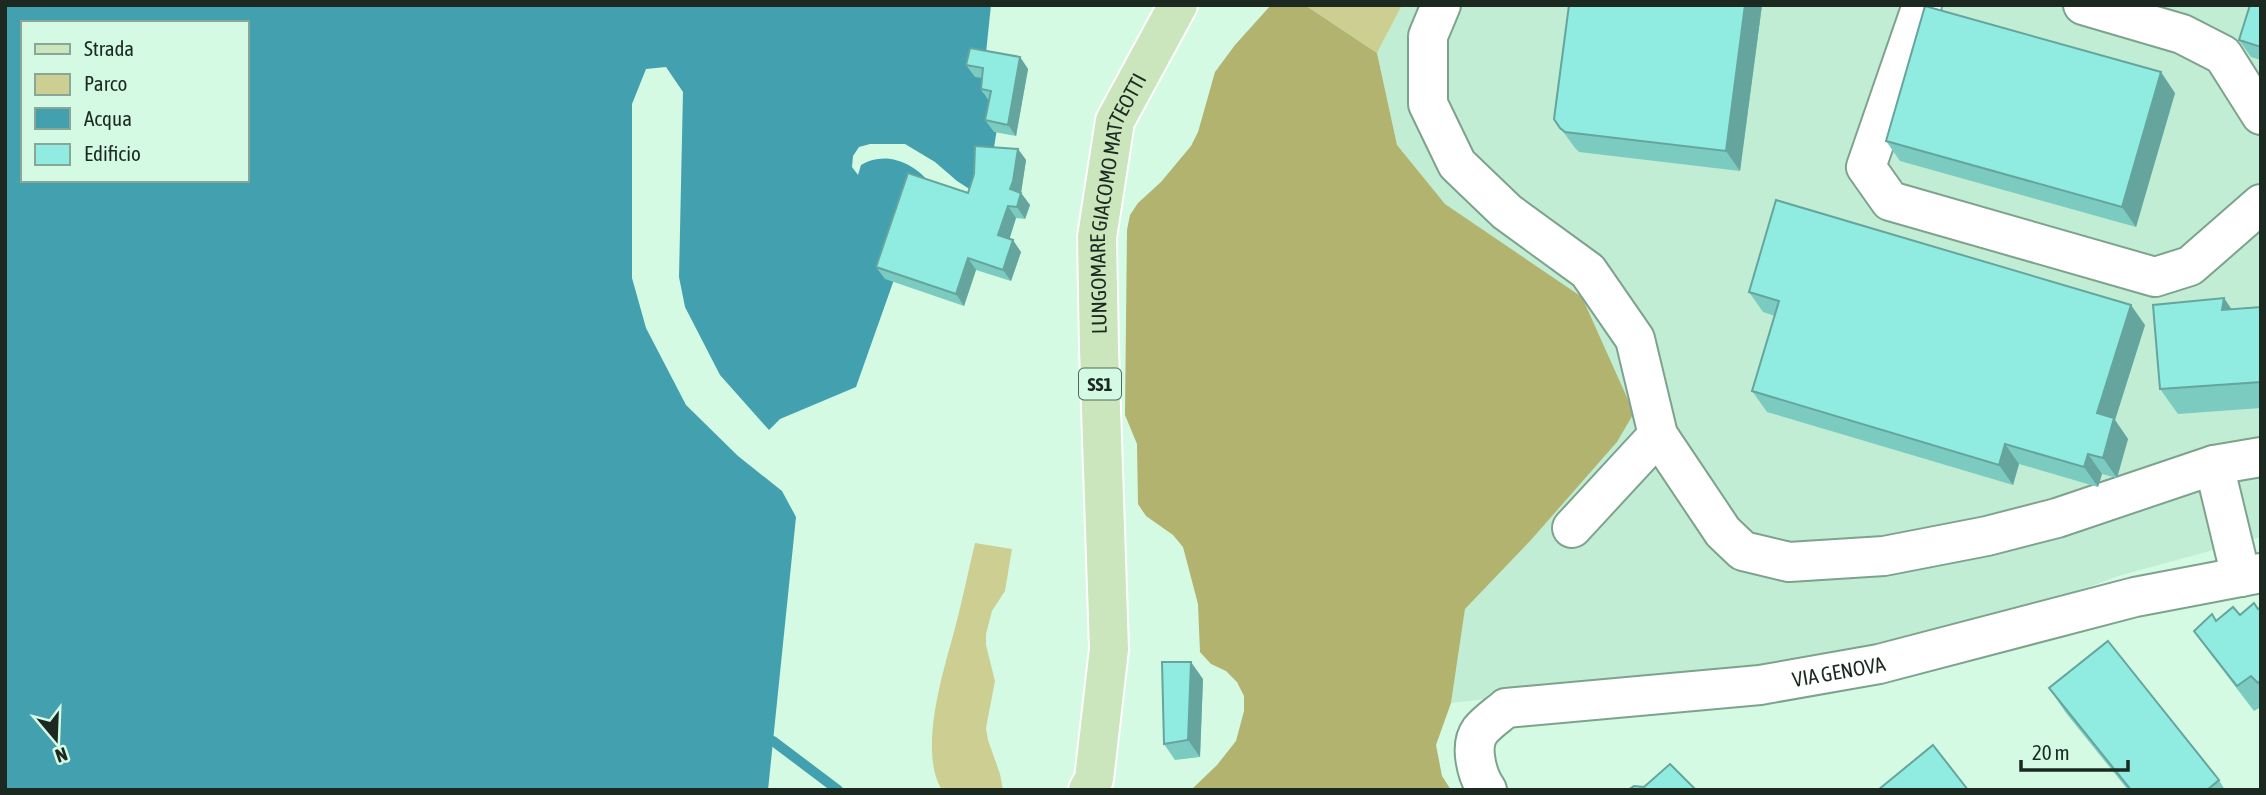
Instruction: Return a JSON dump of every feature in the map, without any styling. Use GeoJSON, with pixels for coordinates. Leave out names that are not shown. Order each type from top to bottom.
{"type":"FeatureCollection","features":[{"type":"Feature","properties":{"kind":"main road","name":"LUNGOMARE GIACOMO MATTEOTTI"},"geometry":{"type":"LineString","coordinates":[[1088,790],[1094,779],[1109,649],[1097,237],[1115,121],[1178,5]]}},
{"type":"Feature","properties":{"kind":"street"},"geometry":{"type":"LineString","coordinates":[[1441,5],[1429,36],[1428,103],[1457,164],[1507,212],[1588,271],[1635,339],[1658,435],[1723,532],[1743,551],[1789,562],[1884,556],[2057,519],[2214,465],[2261,457]]}},
{"type":"Feature","properties":{"kind":"street"},"geometry":{"type":"LineString","coordinates":[[1922,5],[1866,167],[1890,201],[2155,277],[2190,267],[2261,204]]}},
{"type":"Feature","properties":{"kind":"street"},"geometry":{"type":"LineString","coordinates":[[2084,5],[2182,34],[2222,55],[2261,115]]}},
{"type":"Feature","properties":{"kind":"street"},"geometry":{"type":"LineString","coordinates":[[1572,528],[1658,435]]}},
{"type":"Feature","properties":{"kind":"street"},"geometry":{"type":"LineString","coordinates":[[2214,465],[2251,575]]}},
{"type":"Feature","properties":{"kind":"street","name":"VIA GENOVA"},"geometry":{"type":"LineString","coordinates":[[1487,790],[1479,779],[1475,755],[1478,733],[1506,708],[1760,685],[1878,664],[2135,597],[2251,575]]}},
{"type":"Feature","properties":{"kind":"shaded area"},"geometry":{"type":"Polygon","coordinates":[[[1402,5],[2261,5],[2261,537],[2118,576],[1927,638],[1853,656],[1451,703],[1465,609],[1531,540],[1617,442],[1634,413],[1582,297],[1445,204],[1397,145],[1377,53],[1402,5]]]}},
{"type":"Feature","properties":{"kind":"green space"},"geometry":{"type":"Polygon","coordinates":[[[1271,5],[1305,5],[1377,53],[1397,145],[1445,204],[1582,297],[1634,413],[1617,442],[1531,540],[1465,609],[1451,703],[1436,745],[1442,776],[1451,790],[1191,790],[1217,765],[1236,741],[1244,711],[1244,696],[1237,682],[1226,671],[1211,664],[1200,652],[1198,604],[1183,547],[1173,535],[1146,516],[1138,504],[1137,444],[1125,415],[1127,230],[1130,215],[1138,203],[1161,182],[1191,146],[1198,132],[1215,72],[1271,5]]]}},
{"type":"Feature","properties":{"kind":"green space"},"geometry":{"type":"Polygon","coordinates":[[[1305,5],[1402,5],[1377,53],[1305,5]]]}},
{"type":"Feature","properties":{"kind":"green space"},"geometry":{"type":"Polygon","coordinates":[[[975,543],[1012,549],[1005,591],[992,611],[986,634],[995,681],[986,728],[1003,790],[942,790],[935,774],[932,734],[939,690],[975,543]]]}},
{"type":"Feature","properties":{"kind":"water"},"geometry":{"type":"Polygon","coordinates":[[[5,5],[991,5],[982,91],[1000,110],[992,160],[974,192],[935,162],[905,144],[870,144],[859,147],[853,156],[852,167],[858,175],[861,165],[890,159],[908,165],[931,184],[924,195],[856,387],[780,419],[769,430],[720,375],[685,307],[679,277],[683,92],[666,67],[646,69],[632,104],[632,278],[646,328],[686,405],[738,456],[782,491],[796,517],[768,790],[5,790],[5,5]]]}},
{"type":"Feature","properties":{"kind":"building"},"geometry":{"type":"Polygon","coordinates":[[[1569,5],[1745,5],[1726,151],[1565,132],[1560,128],[1554,119],[1569,5]]]}},
{"type":"Feature","properties":{"kind":"building"},"geometry":{"type":"Polygon","coordinates":[[[2250,5],[2261,5],[2261,47],[2239,40],[2250,5]]]}},
{"type":"Feature","properties":{"kind":"building"},"geometry":{"type":"Polygon","coordinates":[[[1925,6],[2161,72],[2122,207],[1886,141],[1925,6]]]}},
{"type":"Feature","properties":{"kind":"building"},"geometry":{"type":"Polygon","coordinates":[[[970,48],[1020,57],[1008,125],[985,120],[991,91],[981,89],[983,68],[966,65],[970,48]]]}},
{"type":"Feature","properties":{"kind":"building"},"geometry":{"type":"Polygon","coordinates":[[[975,146],[1018,149],[1010,189],[1021,193],[1017,207],[1008,206],[998,235],[1013,240],[1003,270],[968,258],[956,294],[876,267],[908,173],[968,193],[974,174],[975,146]]]}},
{"type":"Feature","properties":{"kind":"building"},"geometry":{"type":"Polygon","coordinates":[[[1776,200],[2131,305],[2097,413],[2114,418],[2103,458],[2088,454],[2084,467],[2005,444],[1999,465],[1752,391],[1779,301],[1749,292],[1776,200]]]}},
{"type":"Feature","properties":{"kind":"building"},"geometry":{"type":"Polygon","coordinates":[[[2224,298],[2222,310],[2261,307],[2261,382],[2160,389],[2153,305],[2224,298]]]}},
{"type":"Feature","properties":{"kind":"building"},"geometry":{"type":"Polygon","coordinates":[[[2254,603],[2258,609],[2261,607],[2261,680],[2258,683],[2251,676],[2237,686],[2194,631],[2212,614],[2216,621],[2233,607],[2240,615],[2254,603]]]}},
{"type":"Feature","properties":{"kind":"building"},"geometry":{"type":"Polygon","coordinates":[[[2108,641],[2219,780],[2207,790],[2131,790],[2049,688],[2108,641]]]}},
{"type":"Feature","properties":{"kind":"building"},"geometry":{"type":"Polygon","coordinates":[[[1162,662],[1191,662],[1188,740],[1164,744],[1162,662]]]}},
{"type":"Feature","properties":{"kind":"building"},"geometry":{"type":"Polygon","coordinates":[[[1933,745],[1968,790],[1878,790],[1933,745]]]}},
{"type":"Feature","properties":{"kind":"building"},"geometry":{"type":"Polygon","coordinates":[[[1670,764],[1696,790],[1628,790],[1634,786],[1644,787],[1670,764]]]}},
{"type":"Feature","properties":{"kind":"waterway"},"geometry":{"type":"LineString","coordinates":[[773,741],[838,790]]}}]}
